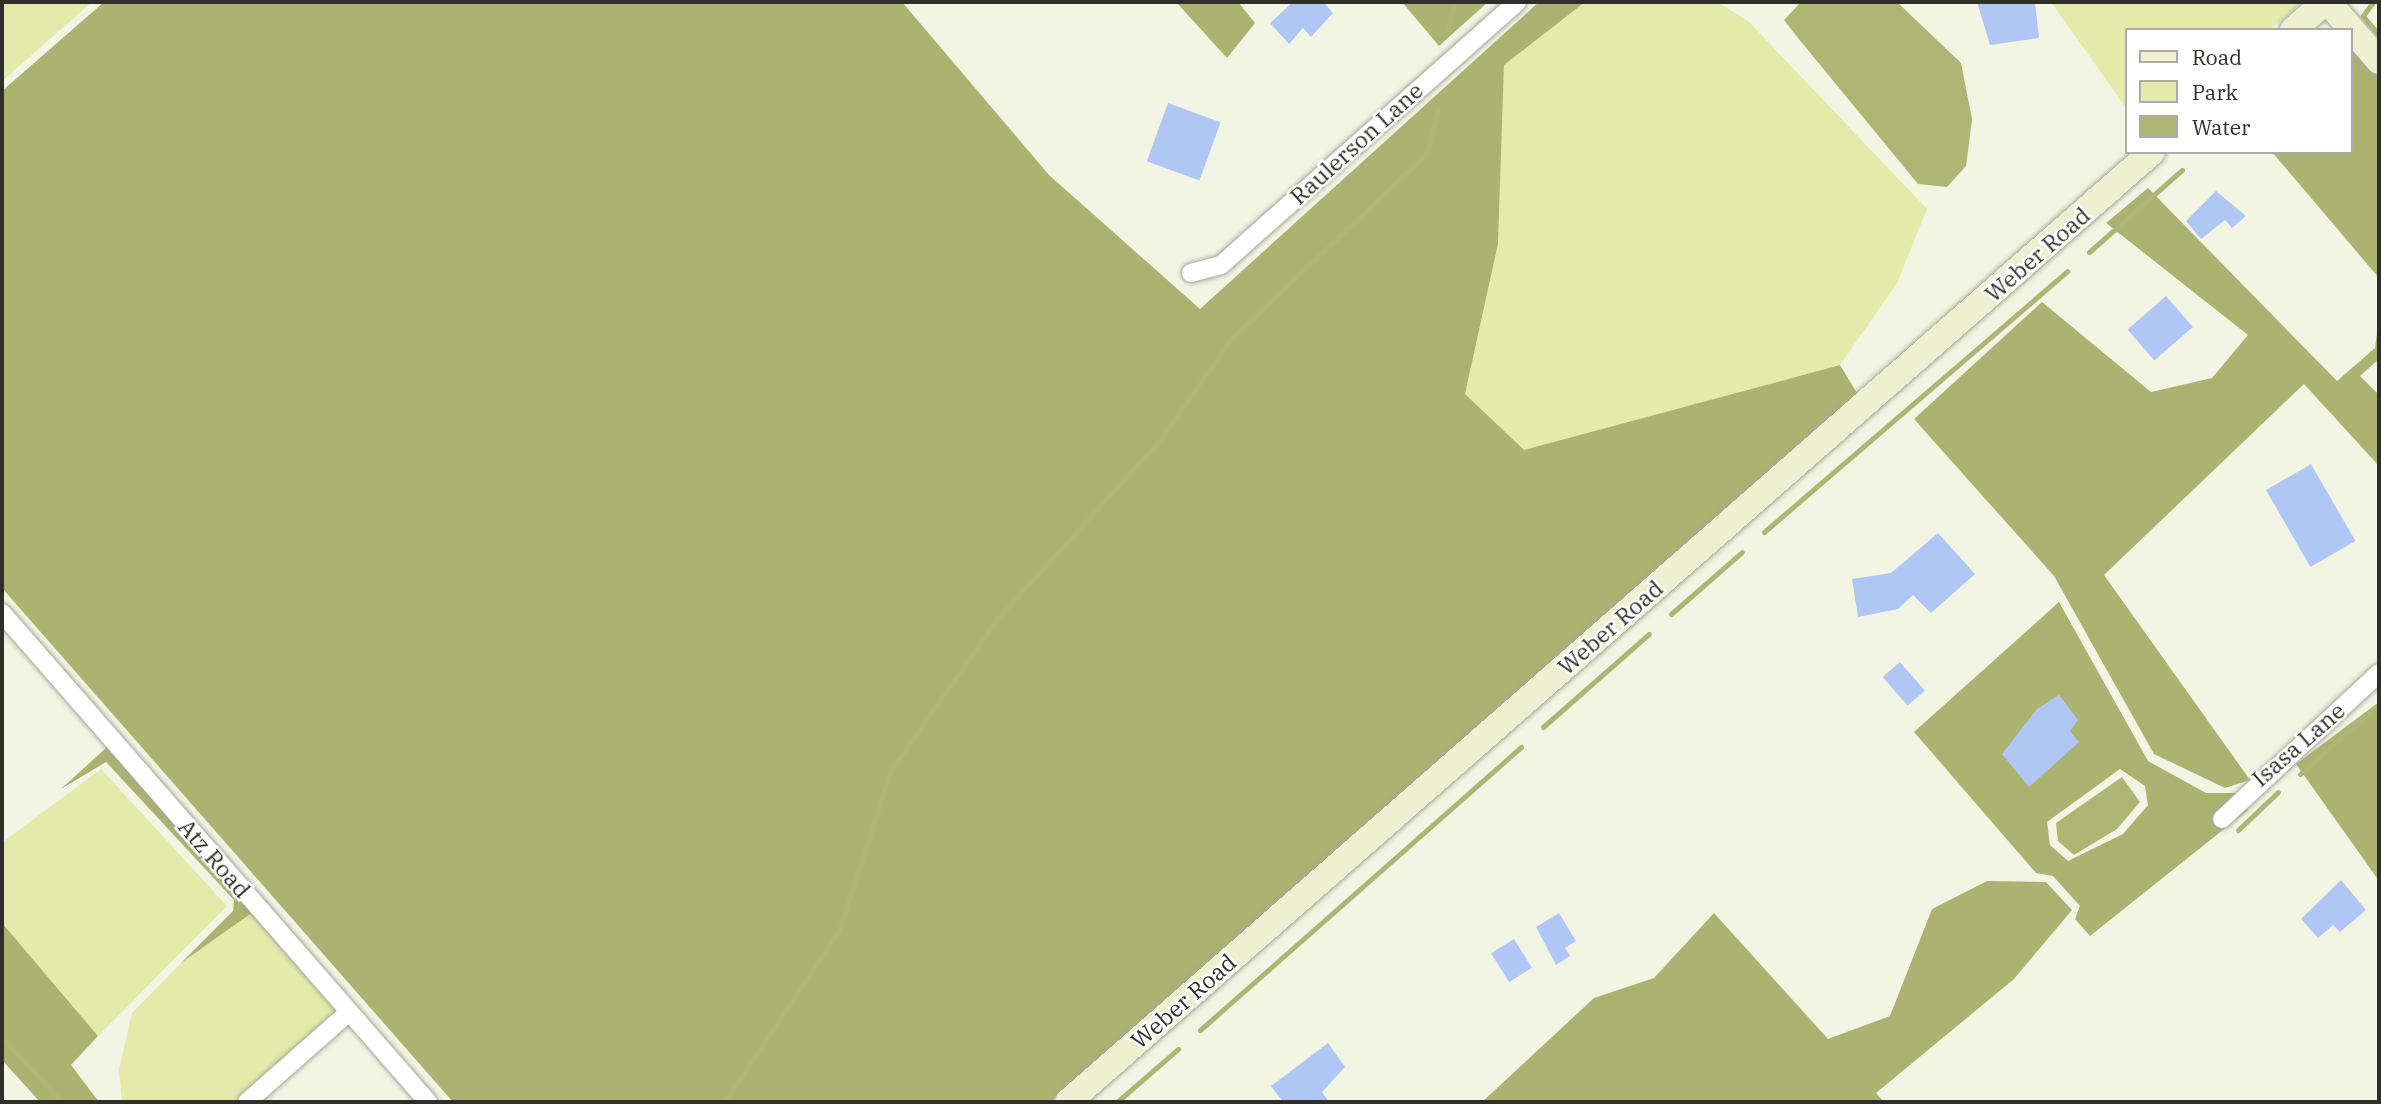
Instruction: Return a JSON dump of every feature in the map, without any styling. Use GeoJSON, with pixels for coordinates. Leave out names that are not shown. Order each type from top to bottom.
{"type":"FeatureCollection","features":[{"type":"Feature","properties":{"kind":"street","name":"Raulerson Lane"},"geometry":{"type":"LineString","coordinates":[[1191,273],[1221,265],[1517,2]]}},
{"type":"Feature","properties":{"kind":"street"},"geometry":{"type":"LineString","coordinates":[[2295,28],[2326,2],[2349,28]]}},
{"type":"Feature","properties":{"kind":"street"},"geometry":{"type":"LineString","coordinates":[[2353,32],[2379,61]]}},
{"type":"Feature","properties":{"kind":"street","name":"Weber Road"},"geometry":{"type":"LineString","coordinates":[[1068,1102],[2150,154]]}},
{"type":"Feature","properties":{"kind":"street","name":"Atz Road"},"geometry":{"type":"LineString","coordinates":[[2,615],[428,1102]]}},
{"type":"Feature","properties":{"kind":"street","name":"Isasa Lane"},"geometry":{"type":"LineString","coordinates":[[2221,819],[2379,673]]}},
{"type":"Feature","properties":{"kind":"street"},"geometry":{"type":"LineString","coordinates":[[247,1102],[349,1012]]}},
{"type":"Feature","properties":{"kind":"green space"},"geometry":{"type":"Polygon","coordinates":[[[2,2],[92,2],[2,81],[2,2]]]}},
{"type":"Feature","properties":{"kind":"green space"},"geometry":{"type":"Polygon","coordinates":[[[1585,2],[1717,2],[1748,21],[1927,209],[1897,283],[1840,365],[1523,451],[1465,394],[1498,244],[1504,65],[1585,2]]]}},
{"type":"Feature","properties":{"kind":"green space"},"geometry":{"type":"Polygon","coordinates":[[[2051,2],[2299,2],[2300,4],[2271,28],[2126,28],[2126,108],[2051,2]]]}},
{"type":"Feature","properties":{"kind":"green space"},"geometry":{"type":"Polygon","coordinates":[[[101,769],[227,906],[98,1036],[2,923],[2,843],[101,769]]]}},
{"type":"Feature","properties":{"kind":"green space"},"geometry":{"type":"Polygon","coordinates":[[[266,903],[357,1007],[260,1102],[122,1102],[119,1069],[132,1013],[181,963],[266,903]]]}},
{"type":"Feature","properties":{"kind":"shaded area"},"geometry":{"type":"Polygon","coordinates":[[[104,2],[902,2],[1049,175],[1200,309],[1539,2],[1585,2],[1504,65],[1498,244],[1465,394],[1524,450],[1840,365],[1857,393],[1050,1102],[453,1102],[2,588],[2,91],[104,2]]]}},
{"type":"Feature","properties":{"kind":"shaded area"},"geometry":{"type":"Polygon","coordinates":[[[1176,2],[1238,2],[1255,23],[1227,58],[1176,2]]]}},
{"type":"Feature","properties":{"kind":"shaded area"},"geometry":{"type":"Polygon","coordinates":[[[1402,2],[1488,2],[1439,46],[1402,2]]]}},
{"type":"Feature","properties":{"kind":"shaded area"},"geometry":{"type":"Polygon","coordinates":[[[2353,49],[2379,78],[2379,278],[2274,154],[2353,154],[2353,49]]]}},
{"type":"Feature","properties":{"kind":"shaded area"},"geometry":{"type":"Polygon","coordinates":[[[2148,188],[2337,381],[2375,348],[2379,319],[2379,359],[2360,376],[2379,395],[2379,466],[2304,384],[2104,575],[2250,780],[2225,788],[2154,754],[2054,576],[1914,419],[2042,302],[2151,392],[2212,378],[2248,335],[2106,223],[2148,188]]]}},
{"type":"Feature","properties":{"kind":"shaded area"},"geometry":{"type":"Polygon","coordinates":[[[2059,602],[2148,761],[2206,793],[2236,793],[2248,810],[2090,936],[2075,919],[2080,906],[2053,876],[2036,873],[1914,732],[2059,602]],[[2120,769],[2047,822],[2050,845],[2068,861],[2123,834],[2148,805],[2145,786],[2120,769]]]}},
{"type":"Feature","properties":{"kind":"shaded area"},"geometry":{"type":"Polygon","coordinates":[[[2379,702],[2379,881],[2296,764],[2379,702]]]}},
{"type":"Feature","properties":{"kind":"shaded area"},"geometry":{"type":"Polygon","coordinates":[[[119,736],[266,903],[181,963],[233,911],[234,900],[106,762],[61,789],[119,736]]]}},
{"type":"Feature","properties":{"kind":"shaded area"},"geometry":{"type":"Polygon","coordinates":[[[1987,881],[2046,882],[2072,910],[2014,979],[1876,1093],[1884,1102],[1482,1102],[1594,998],[1654,978],[1714,913],[1828,1039],[1890,1016],[1932,909],[1987,881]]]}},
{"type":"Feature","properties":{"kind":"shaded area"},"geometry":{"type":"Polygon","coordinates":[[[2,923],[98,1036],[71,1065],[99,1102],[40,1102],[2,1060],[2,923]]]}},
{"type":"Feature","properties":{"kind":"water"},"geometry":{"type":"Polygon","coordinates":[[[1801,2],[1897,2],[1961,63],[1972,119],[1966,166],[1947,187],[1918,184],[1798,38],[1784,20],[1801,2]]]}},
{"type":"Feature","properties":{"kind":"water"},"geometry":{"type":"Polygon","coordinates":[[[2122,777],[2140,802],[2117,829],[2074,855],[2058,841],[2056,823],[2122,777]]]}},
{"type":"Feature","properties":{"kind":"building"},"geometry":{"type":"Polygon","coordinates":[[[1293,2],[1323,2],[1333,13],[1311,37],[1303,28],[1289,44],[1270,23],[1293,2]]]}},
{"type":"Feature","properties":{"kind":"building"},"geometry":{"type":"Polygon","coordinates":[[[1977,2],[2035,2],[2039,38],[1990,45],[1977,2]]]}},
{"type":"Feature","properties":{"kind":"building"},"geometry":{"type":"Polygon","coordinates":[[[1168,103],[1221,122],[1199,180],[1147,161],[1168,103]]]}},
{"type":"Feature","properties":{"kind":"building"},"geometry":{"type":"Polygon","coordinates":[[[2216,191],[2246,216],[2232,228],[2225,220],[2201,239],[2186,221],[2216,191]]]}},
{"type":"Feature","properties":{"kind":"building"},"geometry":{"type":"Polygon","coordinates":[[[2166,296],[2193,327],[2154,360],[2128,329],[2166,296]]]}},
{"type":"Feature","properties":{"kind":"building"},"geometry":{"type":"Polygon","coordinates":[[[2311,464],[2356,541],[2310,567],[2266,490],[2311,464]]]}},
{"type":"Feature","properties":{"kind":"building"},"geometry":{"type":"Polygon","coordinates":[[[1938,533],[1975,574],[1931,613],[1913,595],[1898,609],[1858,617],[1852,579],[1891,573],[1938,533]]]}},
{"type":"Feature","properties":{"kind":"building"},"geometry":{"type":"Polygon","coordinates":[[[1900,662],[1925,691],[1908,706],[1883,677],[1900,662]]]}},
{"type":"Feature","properties":{"kind":"building"},"geometry":{"type":"Polygon","coordinates":[[[2059,695],[2078,720],[2070,731],[2079,742],[2029,787],[2002,754],[2037,709],[2059,695]]]}},
{"type":"Feature","properties":{"kind":"building"},"geometry":{"type":"Polygon","coordinates":[[[2341,880],[2366,910],[2340,932],[2333,925],[2318,938],[2301,919],[2341,880]]]}},
{"type":"Feature","properties":{"kind":"building"},"geometry":{"type":"Polygon","coordinates":[[[1559,913],[1576,941],[1565,948],[1570,956],[1556,965],[1536,927],[1559,913]]]}},
{"type":"Feature","properties":{"kind":"building"},"geometry":{"type":"Polygon","coordinates":[[[1514,939],[1532,968],[1509,982],[1491,953],[1514,939]]]}},
{"type":"Feature","properties":{"kind":"building"},"geometry":{"type":"Polygon","coordinates":[[[1328,1043],[1345,1067],[1322,1092],[1329,1102],[1283,1102],[1271,1086],[1328,1043]]]}},
{"type":"Feature","properties":{"kind":"waterway"},"geometry":{"type":"LineString","coordinates":[[1447,31],[1454,2]]}},
{"type":"Feature","properties":{"kind":"waterway"},"geometry":{"type":"LineString","coordinates":[[2373,2],[2363,16],[2379,35]]}},
{"type":"Feature","properties":{"kind":"waterway"},"geometry":{"type":"LineString","coordinates":[[2369,68],[2379,79]]}},
{"type":"Feature","properties":{"kind":"waterway"},"geometry":{"type":"LineString","coordinates":[[724,1102],[839,931],[891,770],[997,619],[1160,440],[1231,339],[1427,153],[1438,109]]}},
{"type":"Feature","properties":{"kind":"waterway"},"geometry":{"type":"LineString","coordinates":[[2089,252],[2182,170]]}},
{"type":"Feature","properties":{"kind":"waterway"},"geometry":{"type":"LineString","coordinates":[[1764,532],[2067,271]]}},
{"type":"Feature","properties":{"kind":"waterway"},"geometry":{"type":"LineString","coordinates":[[1671,614],[1742,552]]}},
{"type":"Feature","properties":{"kind":"waterway"},"geometry":{"type":"LineString","coordinates":[[1543,727],[1649,634]]}},
{"type":"Feature","properties":{"kind":"waterway"},"geometry":{"type":"LineString","coordinates":[[2300,774],[2379,704]]}},
{"type":"Feature","properties":{"kind":"waterway"},"geometry":{"type":"LineString","coordinates":[[1200,1030],[1521,747]]}},
{"type":"Feature","properties":{"kind":"waterway"},"geometry":{"type":"LineString","coordinates":[[2238,830],[2278,792]]}},
{"type":"Feature","properties":{"kind":"waterway"},"geometry":{"type":"LineString","coordinates":[[2,1038],[62,1102]]}},
{"type":"Feature","properties":{"kind":"waterway"},"geometry":{"type":"LineString","coordinates":[[1117,1102],[1178,1049]]}}]}
